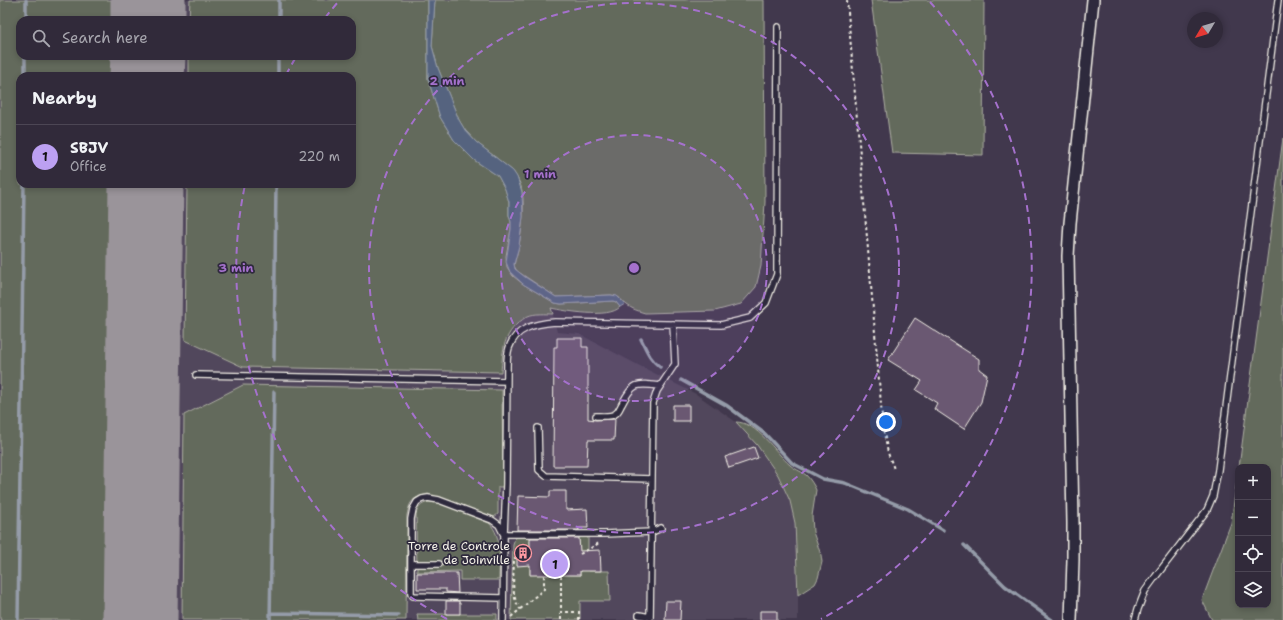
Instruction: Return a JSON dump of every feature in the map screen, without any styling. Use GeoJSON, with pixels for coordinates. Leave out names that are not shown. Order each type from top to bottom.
{"type":"FeatureCollection","features":[{"type":"Feature","properties":{"kind":"street"},"geometry":{"type":"LineString","coordinates":[[1071,620],[1073,523],[1068,256],[1070,222],[1094,0]]}},
{"type":"Feature","properties":{"kind":"lane"},"geometry":{"type":"LineString","coordinates":[[1135,620],[1145,591],[1200,520],[1207,510],[1213,496],[1218,470],[1278,0]]}},
{"type":"Feature","properties":{"kind":"lane"},"geometry":{"type":"LineString","coordinates":[[503,620],[506,484],[506,381],[509,349],[514,337],[537,324],[555,322],[721,325],[750,318],[766,303],[777,274],[778,27]]}},
{"type":"Feature","properties":{"kind":"lane"},"geometry":{"type":"LineString","coordinates":[[639,616],[650,618],[653,403],[657,391],[675,364],[673,324]]}},
{"type":"Feature","properties":{"kind":"lane"},"geometry":{"type":"LineString","coordinates":[[196,375],[506,381]]}},
{"type":"Feature","properties":{"kind":"lane"},"geometry":{"type":"LineString","coordinates":[[596,416],[614,415],[617,413],[628,392],[635,386],[642,384],[660,386]]}},
{"type":"Feature","properties":{"kind":"lane"},"geometry":{"type":"LineString","coordinates":[[538,428],[539,470],[546,476],[652,479]]}},
{"type":"Feature","properties":{"kind":"lane"},"geometry":{"type":"LineString","coordinates":[[503,598],[415,597],[411,593],[411,519],[413,509],[417,502],[422,499],[428,498],[439,500],[492,520],[499,525],[504,534]]}},
{"type":"Feature","properties":{"kind":"lane"},"geometry":{"type":"LineString","coordinates":[[504,534],[604,534],[652,532],[661,528]]}},
{"type":"Feature","properties":{"kind":"lane"},"geometry":{"type":"LineString","coordinates":[[412,564],[439,564]]}},
{"type":"Feature","properties":{"kind":"path"},"geometry":{"type":"LineString","coordinates":[[847,0],[883,428],[888,453],[894,469]]}},
{"type":"Feature","properties":{"kind":"path"},"geometry":{"type":"LineString","coordinates":[[580,554],[596,545],[604,534]]}},
{"type":"Feature","properties":{"kind":"path"},"geometry":{"type":"LineString","coordinates":[[517,558],[514,558],[514,593],[520,609]]}},
{"type":"Feature","properties":{"kind":"path"},"geometry":{"type":"LineString","coordinates":[[507,620],[544,589],[544,575]]}},
{"type":"Feature","properties":{"kind":"path"},"geometry":{"type":"LineString","coordinates":[[561,575],[561,620]]}},
{"type":"Feature","properties":{"kind":"path"},"geometry":{"type":"LineString","coordinates":[[561,612],[580,612],[579,620]]}},
{"type":"Feature","properties":{"kind":"shaded area"},"geometry":{"type":"Polygon","coordinates":[[[0,0],[413,0],[484,271],[551,307],[557,332],[579,334],[696,394],[736,422],[757,445],[778,475],[790,501],[795,523],[798,620],[0,620],[0,0]]]}},
{"type":"Feature","properties":{"kind":"green space"},"geometry":{"type":"Polygon","coordinates":[[[0,0],[113,0],[113,16],[16,16],[16,60],[112,60],[112,72],[16,72],[16,188],[111,188],[105,620],[0,620],[0,0]]]}},
{"type":"Feature","properties":{"kind":"green space"},"geometry":{"type":"Polygon","coordinates":[[[190,0],[428,0],[428,79],[440,117],[454,140],[474,160],[498,176],[505,189],[509,202],[509,215],[511,222],[506,256],[507,267],[513,276],[523,284],[555,303],[561,304],[613,301],[620,307],[607,313],[587,313],[551,308],[553,314],[537,314],[527,317],[518,323],[506,340],[501,372],[243,367],[185,340],[187,188],[356,188],[356,72],[189,72],[189,60],[356,60],[356,16],[189,16],[190,0]]]}},
{"type":"Feature","properties":{"kind":"green space"},"geometry":{"type":"Polygon","coordinates":[[[435,0],[764,0],[765,202],[761,266],[756,287],[741,304],[715,311],[645,313],[631,308],[619,297],[611,295],[556,297],[517,271],[514,266],[519,248],[522,225],[523,197],[521,186],[513,171],[476,142],[465,130],[459,120],[438,68],[432,46],[435,0]]]}},
{"type":"Feature","properties":{"kind":"green space"},"geometry":{"type":"Polygon","coordinates":[[[871,0],[984,0],[983,155],[892,153],[871,0]]]}},
{"type":"Feature","properties":{"kind":"green space"},"geometry":{"type":"Polygon","coordinates":[[[1283,138],[1283,620],[1212,620],[1202,600],[1231,523],[1235,494],[1235,608],[1271,608],[1271,464],[1239,464],[1283,138]]]}},
{"type":"Feature","properties":{"kind":"green space"},"geometry":{"type":"Polygon","coordinates":[[[243,385],[502,390],[503,487],[498,487],[498,514],[494,517],[428,494],[413,500],[409,506],[407,515],[406,620],[182,620],[184,415],[243,385]]]}},
{"type":"Feature","properties":{"kind":"green space"},"geometry":{"type":"Polygon","coordinates":[[[736,422],[744,423],[758,432],[793,468],[806,475],[816,490],[812,516],[813,532],[822,562],[815,584],[798,595],[795,523],[790,501],[778,475],[757,445],[736,422]]]}},
{"type":"Feature","properties":{"kind":"green space"},"geometry":{"type":"Polygon","coordinates":[[[429,502],[439,503],[489,523],[493,528],[498,542],[500,557],[499,580],[460,580],[460,571],[417,572],[416,514],[420,506],[429,502]]]}},
{"type":"Feature","properties":{"kind":"green space"},"geometry":{"type":"Polygon","coordinates":[[[588,535],[588,571],[609,571],[610,601],[580,601],[580,620],[511,620],[513,544],[515,538],[588,535]],[[530,540],[530,574],[580,575],[579,540],[530,540]]]}},
{"type":"Feature","properties":{"kind":"green space"},"geometry":{"type":"Polygon","coordinates":[[[417,614],[497,614],[497,620],[418,620],[417,614]]]}},
{"type":"Feature","properties":{"kind":"water"},"geometry":{"type":"Polygon","coordinates":[[[428,0],[435,0],[432,46],[438,68],[459,120],[465,130],[476,142],[513,171],[517,177],[522,192],[523,217],[519,246],[514,264],[515,269],[556,297],[611,295],[617,296],[625,304],[620,307],[613,301],[561,304],[555,303],[523,284],[510,272],[506,262],[511,222],[509,215],[509,202],[505,189],[498,176],[474,160],[454,140],[440,117],[428,79],[428,0]]]}},
{"type":"Feature","properties":{"kind":"building"},"geometry":{"type":"Polygon","coordinates":[[[915,318],[979,359],[979,369],[987,375],[981,402],[964,429],[934,409],[937,403],[916,390],[922,381],[888,360],[915,318]]]}},
{"type":"Feature","properties":{"kind":"building"},"geometry":{"type":"Polygon","coordinates":[[[557,338],[582,338],[582,347],[588,347],[588,419],[615,419],[614,440],[588,440],[587,466],[553,466],[554,347],[557,347],[557,338]]]}},
{"type":"Feature","properties":{"kind":"building"},"geometry":{"type":"Polygon","coordinates":[[[673,405],[689,405],[689,421],[673,421],[673,405]]]}},
{"type":"Feature","properties":{"kind":"building"},"geometry":{"type":"Polygon","coordinates":[[[754,447],[758,458],[729,468],[725,457],[754,447]]]}},
{"type":"Feature","properties":{"kind":"building"},"geometry":{"type":"Polygon","coordinates":[[[550,491],[566,491],[566,510],[587,509],[588,528],[579,528],[579,530],[517,530],[518,496],[550,497],[550,491]]]}},
{"type":"Feature","properties":{"kind":"building"},"geometry":{"type":"Polygon","coordinates":[[[530,538],[579,538],[580,551],[600,550],[601,571],[580,571],[580,575],[530,575],[530,565],[517,566],[517,548],[530,548],[530,538]]]}},
{"type":"Feature","properties":{"kind":"building"},"geometry":{"type":"Polygon","coordinates":[[[417,573],[457,573],[458,593],[446,592],[446,589],[417,589],[417,573]]]}},
{"type":"Feature","properties":{"kind":"building"},"geometry":{"type":"Polygon","coordinates":[[[446,601],[459,601],[460,614],[446,614],[446,601]]]}},
{"type":"Feature","properties":{"kind":"building"},"geometry":{"type":"Polygon","coordinates":[[[666,601],[681,601],[680,620],[665,620],[666,601]]]}},
{"type":"Feature","properties":{"kind":"building"},"geometry":{"type":"Polygon","coordinates":[[[760,611],[777,611],[777,620],[760,620],[760,611]]]}},
{"type":"Feature","properties":{"kind":"waterway"},"geometry":{"type":"LineString","coordinates":[[26,0],[26,16]]}},
{"type":"Feature","properties":{"kind":"waterway"},"geometry":{"type":"LineString","coordinates":[[279,0],[279,16]]}},
{"type":"Feature","properties":{"kind":"waterway"},"geometry":{"type":"LineString","coordinates":[[25,60],[25,72]]}},
{"type":"Feature","properties":{"kind":"waterway"},"geometry":{"type":"LineString","coordinates":[[278,60],[278,72]]}},
{"type":"Feature","properties":{"kind":"waterway"},"geometry":{"type":"LineString","coordinates":[[18,620],[24,188]]}},
{"type":"Feature","properties":{"kind":"waterway"},"geometry":{"type":"LineString","coordinates":[[274,360],[276,188]]}},
{"type":"Feature","properties":{"kind":"waterway"},"geometry":{"type":"LineString","coordinates":[[641,339],[651,358],[660,367]]}},
{"type":"Feature","properties":{"kind":"waterway"},"geometry":{"type":"LineString","coordinates":[[681,380],[726,405],[765,434],[792,463],[823,479],[845,483],[908,509],[943,530]]}},
{"type":"Feature","properties":{"kind":"waterway"},"geometry":{"type":"LineString","coordinates":[[270,620],[274,392]]}},
{"type":"Feature","properties":{"kind":"waterway"},"geometry":{"type":"LineString","coordinates":[[964,545],[1005,586],[1052,620]]}},
{"type":"Feature","properties":{"kind":"waterway"},"geometry":{"type":"LineString","coordinates":[[270,613],[399,615]]}},
{"type":"Feature","properties":{"kind":"runway"},"geometry":{"type":"LineString","coordinates":[[148,0],[148,16]]}},
{"type":"Feature","properties":{"kind":"runway"},"geometry":{"type":"LineString","coordinates":[[147,72],[148,60]]}},
{"type":"Feature","properties":{"kind":"runway"},"geometry":{"type":"LineString","coordinates":[[140,620],[146,188]]}},
{"type":"Feature","properties":{"kind":"place","name":"Torre de Controle de Joinville"},"geometry":{"type":"Point","coordinates":[523,553]}},
{"type":"Feature","properties":{"kind":"place","name":"SBJV"},"geometry":{"type":"Point","coordinates":[555,564]}}]}
